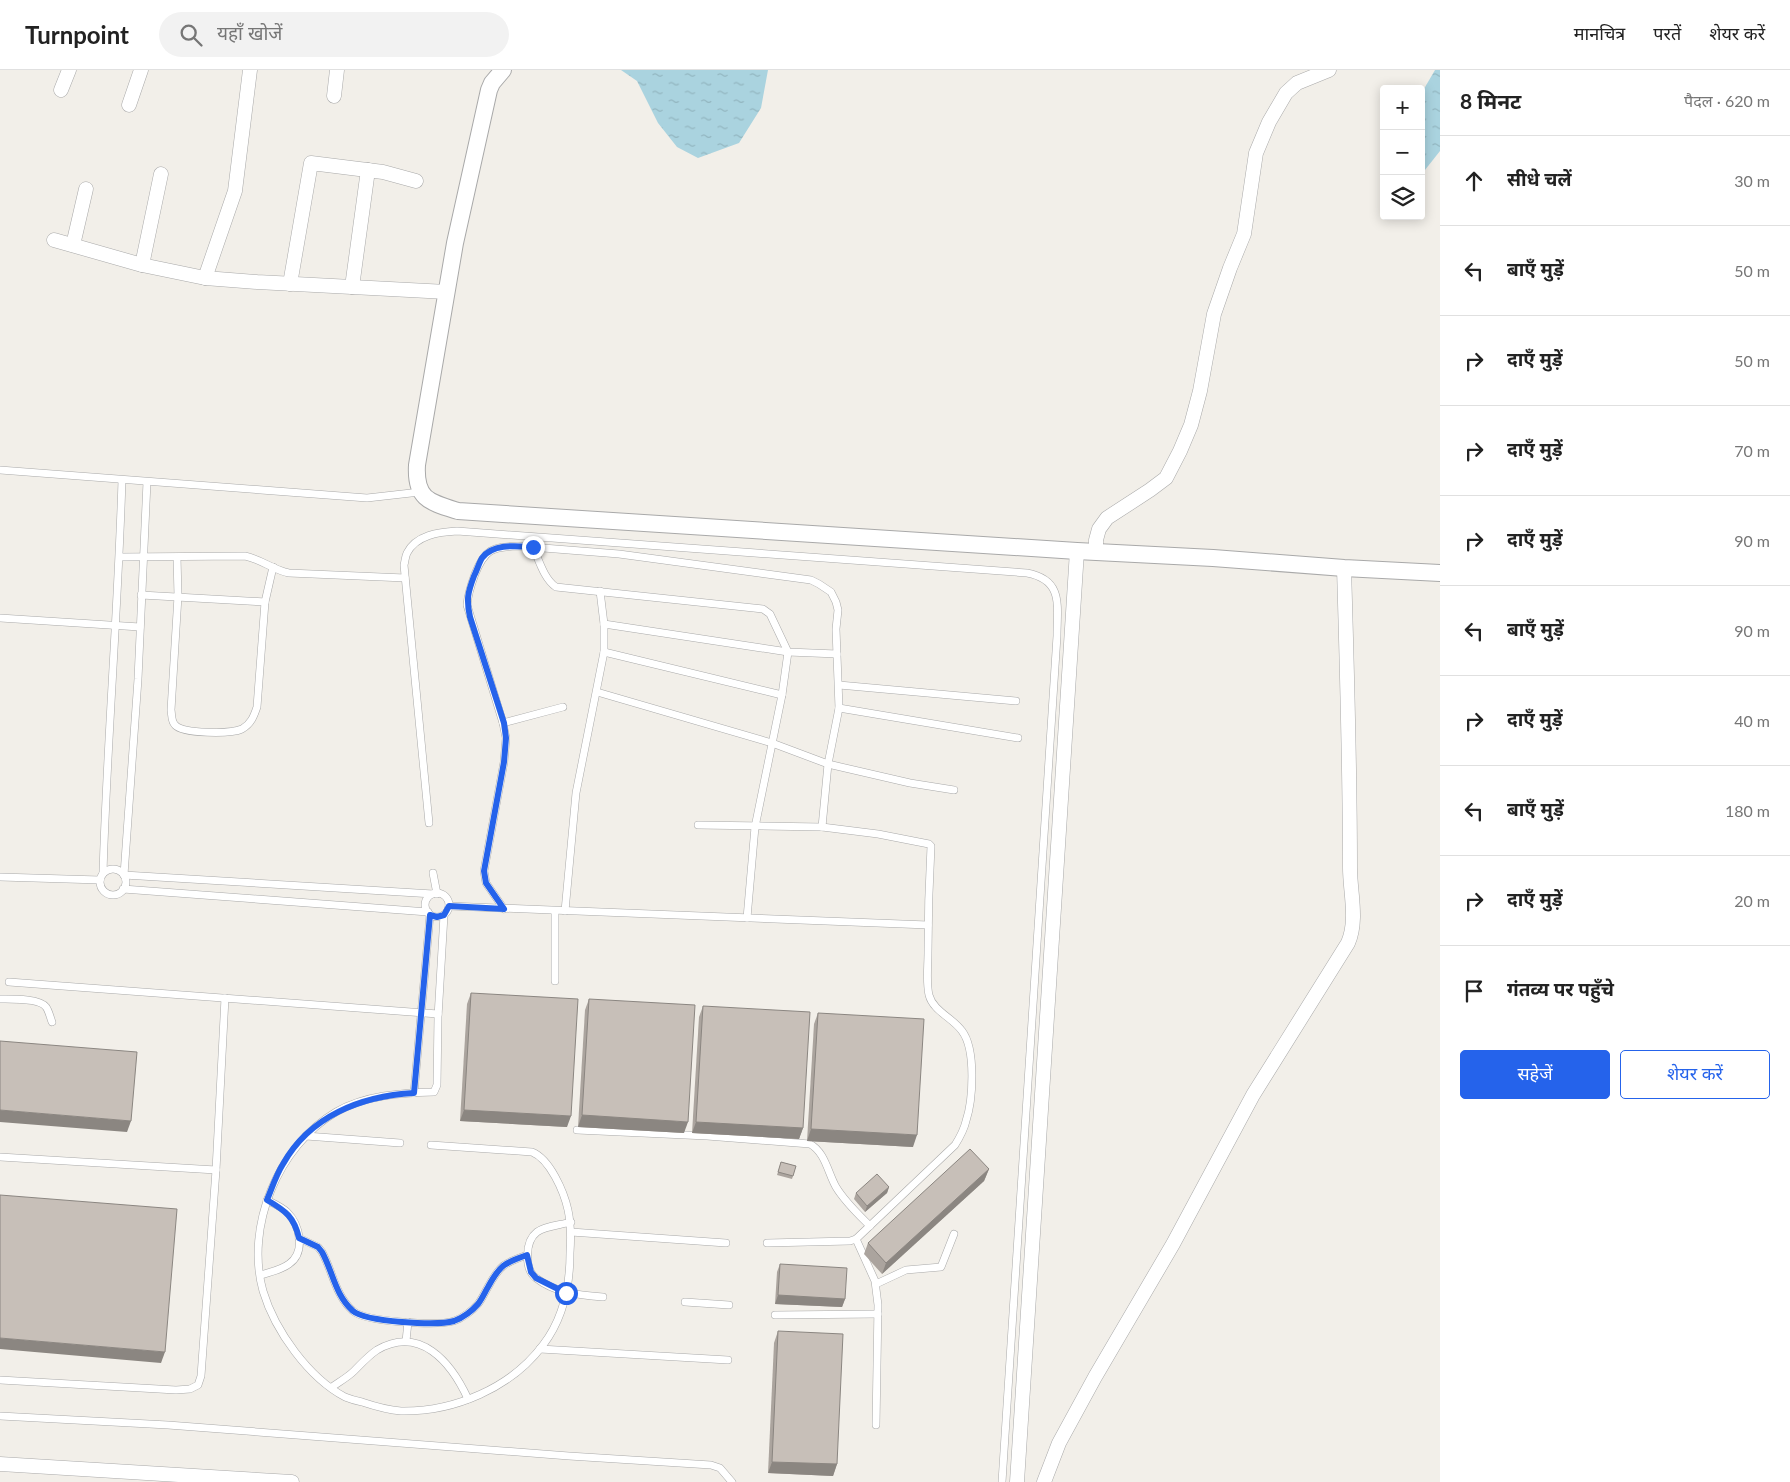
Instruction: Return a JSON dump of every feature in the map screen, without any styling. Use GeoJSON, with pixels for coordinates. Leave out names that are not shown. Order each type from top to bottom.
{"type":"FeatureCollection","features":[{"type":"Feature","properties":{"kind":"street"},"geometry":{"type":"LineString","coordinates":[[61,90],[69,70]]}},
{"type":"Feature","properties":{"kind":"street"},"geometry":{"type":"LineString","coordinates":[[129,105],[141,70]]}},
{"type":"Feature","properties":{"kind":"street"},"geometry":{"type":"LineString","coordinates":[[205,278],[235,191],[250,70]]}},
{"type":"Feature","properties":{"kind":"street"},"geometry":{"type":"LineString","coordinates":[[334,96],[337,70]]}},
{"type":"Feature","properties":{"kind":"street"},"geometry":{"type":"LineString","coordinates":[[503,70],[492,83],[489,90],[455,243],[416,465],[416,480],[420,492],[434,503],[458,511],[1440,573]]}},
{"type":"Feature","properties":{"kind":"street"},"geometry":{"type":"LineString","coordinates":[[1096,552],[1096,540],[1099,529],[1107,518],[1166,478],[1180,451],[1191,425],[1200,391],[1214,314],[1244,234],[1256,153],[1269,122],[1286,93],[1297,83],[1329,70]]}},
{"type":"Feature","properties":{"kind":"street"},"geometry":{"type":"LineString","coordinates":[[290,284],[310,164],[368,170],[416,181]]}},
{"type":"Feature","properties":{"kind":"street"},"geometry":{"type":"LineString","coordinates":[[352,287],[368,170]]}},
{"type":"Feature","properties":{"kind":"street"},"geometry":{"type":"LineString","coordinates":[[142,265],[161,174]]}},
{"type":"Feature","properties":{"kind":"street"},"geometry":{"type":"LineString","coordinates":[[73,245],[86,189]]}},
{"type":"Feature","properties":{"kind":"street"},"geometry":{"type":"LineString","coordinates":[[54,240],[142,265],[205,278],[447,292]]}},
{"type":"Feature","properties":{"kind":"street"},"geometry":{"type":"LineString","coordinates":[[1018,1482],[1077,551]]}},
{"type":"Feature","properties":{"kind":"street"},"geometry":{"type":"LineString","coordinates":[[1044,1482],[1059,1443],[1095,1377],[1173,1244],[1253,1095],[1348,943],[1351,934],[1353,925],[1350,876],[1350,780],[1344,568]]}},
{"type":"Feature","properties":{"kind":"street"},"geometry":{"type":"LineString","coordinates":[[0,1464],[214,1479],[292,1482]]}},
{"type":"Feature","properties":{"kind":"lane"},"geometry":{"type":"LineString","coordinates":[[0,470],[367,498],[420,492]]}},
{"type":"Feature","properties":{"kind":"lane"},"geometry":{"type":"LineString","coordinates":[[122,480],[117,626],[111,683],[102,888],[108,894],[116,894],[123,890],[429,914],[437,917],[444,915]]}},
{"type":"Feature","properties":{"kind":"lane"},"geometry":{"type":"LineString","coordinates":[[123,890],[126,882],[124,875],[142,595],[147,482]]}},
{"type":"Feature","properties":{"kind":"lane"},"geometry":{"type":"LineString","coordinates":[[429,823],[404,565],[407,553],[426,536],[441,532],[457,531],[1027,574],[1037,575],[1045,579],[1055,591],[1057,600],[1056,655],[1002,1482]]}},
{"type":"Feature","properties":{"kind":"lane"},"geometry":{"type":"LineString","coordinates":[[504,909],[486,883],[484,871],[504,762],[506,738],[504,723],[467,604],[468,592],[482,558],[487,553],[502,547],[533,547],[619,554],[811,580],[826,588],[836,602],[838,610],[839,708],[828,764],[822,827]]}},
{"type":"Feature","properties":{"kind":"lane"},"geometry":{"type":"LineString","coordinates":[[533,547],[547,577],[556,587],[763,609],[770,614],[788,652],[782,695],[756,827],[747,918]]}},
{"type":"Feature","properties":{"kind":"lane"},"geometry":{"type":"LineString","coordinates":[[120,557],[245,556],[257,558],[289,574],[405,578]]}},
{"type":"Feature","properties":{"kind":"lane"},"geometry":{"type":"LineString","coordinates":[[177,557],[178,596],[171,710],[172,720],[182,730],[234,731],[243,728],[253,719],[257,706],[265,602],[273,567]]}},
{"type":"Feature","properties":{"kind":"lane"},"geometry":{"type":"LineString","coordinates":[[565,911],[576,793],[604,652],[604,624],[600,591]]}},
{"type":"Feature","properties":{"kind":"lane"},"geometry":{"type":"LineString","coordinates":[[142,595],[265,602]]}},
{"type":"Feature","properties":{"kind":"lane"},"geometry":{"type":"LineString","coordinates":[[0,618],[140,627]]}},
{"type":"Feature","properties":{"kind":"lane"},"geometry":{"type":"LineString","coordinates":[[604,624],[788,652],[837,654]]}},
{"type":"Feature","properties":{"kind":"lane"},"geometry":{"type":"LineString","coordinates":[[604,652],[782,695]]}},
{"type":"Feature","properties":{"kind":"lane"},"geometry":{"type":"LineString","coordinates":[[839,685],[1016,701]]}},
{"type":"Feature","properties":{"kind":"lane"},"geometry":{"type":"LineString","coordinates":[[597,692],[772,743],[828,764],[910,783],[954,790]]}},
{"type":"Feature","properties":{"kind":"lane"},"geometry":{"type":"LineString","coordinates":[[504,723],[563,707]]}},
{"type":"Feature","properties":{"kind":"lane"},"geometry":{"type":"LineString","coordinates":[[839,708],[1018,738]]}},
{"type":"Feature","properties":{"kind":"lane"},"geometry":{"type":"LineString","coordinates":[[698,825],[822,827],[878,834],[929,844],[929,995],[937,1009],[964,1033],[969,1044],[971,1078],[968,1114],[960,1137],[955,1145],[856,1239],[850,1241],[768,1243]]}},
{"type":"Feature","properties":{"kind":"lane"},"geometry":{"type":"LineString","coordinates":[[0,877],[101,877],[107,870],[116,869],[124,875],[435,894],[444,896],[449,902],[444,915],[436,1088],[434,1092],[381,1096],[350,1106],[336,1112],[306,1136],[283,1163],[267,1200],[264,1208],[260,1243],[260,1276],[263,1291],[273,1318],[286,1340],[302,1361],[321,1379],[346,1397],[374,1406],[400,1411],[453,1405],[502,1383],[526,1364],[540,1349],[558,1320],[570,1271],[571,1222],[565,1196],[543,1159],[532,1152],[431,1145]]}},
{"type":"Feature","properties":{"kind":"lane"},"geometry":{"type":"LineString","coordinates":[[433,873],[435,894]]}},
{"type":"Feature","properties":{"kind":"lane"},"geometry":{"type":"LineString","coordinates":[[414,1093],[429,914],[426,902],[435,894]]}},
{"type":"Feature","properties":{"kind":"lane"},"geometry":{"type":"LineString","coordinates":[[449,906],[928,925]]}},
{"type":"Feature","properties":{"kind":"lane"},"geometry":{"type":"LineString","coordinates":[[555,911],[555,981]]}},
{"type":"Feature","properties":{"kind":"lane"},"geometry":{"type":"LineString","coordinates":[[8,982],[438,1014]]}},
{"type":"Feature","properties":{"kind":"lane"},"geometry":{"type":"LineString","coordinates":[[0,1380],[176,1390],[190,1389],[198,1385],[201,1376],[216,1170],[225,998]]}},
{"type":"Feature","properties":{"kind":"lane"},"geometry":{"type":"LineString","coordinates":[[0,999],[32,1000],[42,1003],[46,1007],[52,1022]]}},
{"type":"Feature","properties":{"kind":"lane"},"geometry":{"type":"LineString","coordinates":[[577,1130],[810,1144],[820,1153],[837,1188],[870,1226]]}},
{"type":"Feature","properties":{"kind":"lane"},"geometry":{"type":"LineString","coordinates":[[306,1136],[400,1143]]}},
{"type":"Feature","properties":{"kind":"lane"},"geometry":{"type":"LineString","coordinates":[[0,1157],[216,1170]]}},
{"type":"Feature","properties":{"kind":"lane"},"geometry":{"type":"LineString","coordinates":[[260,1276],[291,1263],[296,1256],[299,1238],[296,1227],[287,1212],[267,1200]]}},
{"type":"Feature","properties":{"kind":"lane"},"geometry":{"type":"LineString","coordinates":[[571,1222],[537,1232],[532,1239],[527,1255],[531,1272],[536,1278],[566,1293],[603,1298]]}},
{"type":"Feature","properties":{"kind":"lane"},"geometry":{"type":"LineString","coordinates":[[571,1232],[726,1243]]}},
{"type":"Feature","properties":{"kind":"lane"},"geometry":{"type":"LineString","coordinates":[[876,1284],[906,1270],[941,1267],[954,1234]]}},
{"type":"Feature","properties":{"kind":"lane"},"geometry":{"type":"LineString","coordinates":[[299,1238],[318,1247],[322,1252],[342,1300],[359,1316],[408,1322],[440,1324],[463,1317],[479,1303],[493,1277],[502,1266],[527,1255]]}},
{"type":"Feature","properties":{"kind":"lane"},"geometry":{"type":"LineString","coordinates":[[856,1239],[876,1284],[878,1314],[876,1425]]}},
{"type":"Feature","properties":{"kind":"lane"},"geometry":{"type":"LineString","coordinates":[[685,1302],[729,1305]]}},
{"type":"Feature","properties":{"kind":"lane"},"geometry":{"type":"LineString","coordinates":[[775,1315],[878,1314]]}},
{"type":"Feature","properties":{"kind":"lane"},"geometry":{"type":"LineString","coordinates":[[406,1341],[408,1322]]}},
{"type":"Feature","properties":{"kind":"lane"},"geometry":{"type":"LineString","coordinates":[[332,1387],[353,1372],[376,1350],[397,1342],[406,1341],[424,1346],[442,1359],[454,1371],[468,1399]]}},
{"type":"Feature","properties":{"kind":"lane"},"geometry":{"type":"LineString","coordinates":[[540,1349],[728,1360]]}},
{"type":"Feature","properties":{"kind":"lane"},"geometry":{"type":"LineString","coordinates":[[0,1416],[168,1424],[578,1457],[711,1465],[720,1468],[732,1482]]}},
{"type":"Feature","properties":{"kind":"water"},"geometry":{"type":"Polygon","coordinates":[[[621,70],[768,70],[761,108],[739,143],[698,158],[677,147],[658,123],[637,81],[621,70]]]}},
{"type":"Feature","properties":{"kind":"water"},"geometry":{"type":"Polygon","coordinates":[[[1435,70],[1440,70],[1440,151],[1425,170],[1425,130],[1425,87],[1435,70]]]}},
{"type":"Feature","properties":{"kind":"building"},"geometry":{"type":"Polygon","coordinates":[[[471,993],[578,999],[571,1116],[464,1110],[471,993]]]}},
{"type":"Feature","properties":{"kind":"building"},"geometry":{"type":"Polygon","coordinates":[[[589,999],[695,1005],[688,1122],[582,1115],[589,999]]]}},
{"type":"Feature","properties":{"kind":"building"},"geometry":{"type":"Polygon","coordinates":[[[703,1006],[810,1012],[803,1128],[696,1122],[703,1006]]]}},
{"type":"Feature","properties":{"kind":"building"},"geometry":{"type":"Polygon","coordinates":[[[818,1013],[924,1019],[917,1135],[811,1129],[818,1013]]]}},
{"type":"Feature","properties":{"kind":"building"},"geometry":{"type":"Polygon","coordinates":[[[0,1041],[137,1052],[131,1121],[0,1110],[0,1041]]]}},
{"type":"Feature","properties":{"kind":"building"},"geometry":{"type":"Polygon","coordinates":[[[970,1149],[989,1169],[886,1263],[868,1243],[970,1149]]]}},
{"type":"Feature","properties":{"kind":"building"},"geometry":{"type":"Polygon","coordinates":[[[781,1162],[796,1166],[793,1176],[778,1172],[781,1162]]]}},
{"type":"Feature","properties":{"kind":"building"},"geometry":{"type":"Polygon","coordinates":[[[877,1174],[889,1187],[867,1206],[856,1193],[877,1174]]]}},
{"type":"Feature","properties":{"kind":"building"},"geometry":{"type":"Polygon","coordinates":[[[0,1195],[177,1209],[165,1352],[0,1338],[0,1195]]]}},
{"type":"Feature","properties":{"kind":"building"},"geometry":{"type":"Polygon","coordinates":[[[780,1264],[847,1268],[845,1299],[778,1295],[780,1264]]]}},
{"type":"Feature","properties":{"kind":"building"},"geometry":{"type":"Polygon","coordinates":[[[778,1331],[843,1334],[837,1464],[772,1462],[778,1331]]]}},
{"type":"Feature","properties":{"kind":"route"},"geometry":{"type":"LineString","coordinates":[[533,547],[502,547],[487,553],[482,558],[468,592],[467,604],[504,723],[506,738],[504,762],[484,871],[486,883],[504,909],[449,906],[447,913],[441,917],[430,915],[414,1093],[381,1096],[336,1112],[298,1144],[283,1163],[267,1200],[287,1212],[293,1220],[299,1238],[318,1247],[322,1252],[342,1300],[359,1316],[440,1324],[454,1321],[463,1317],[479,1303],[493,1277],[502,1266],[527,1255],[531,1272],[536,1278],[566,1293]]}}]}
